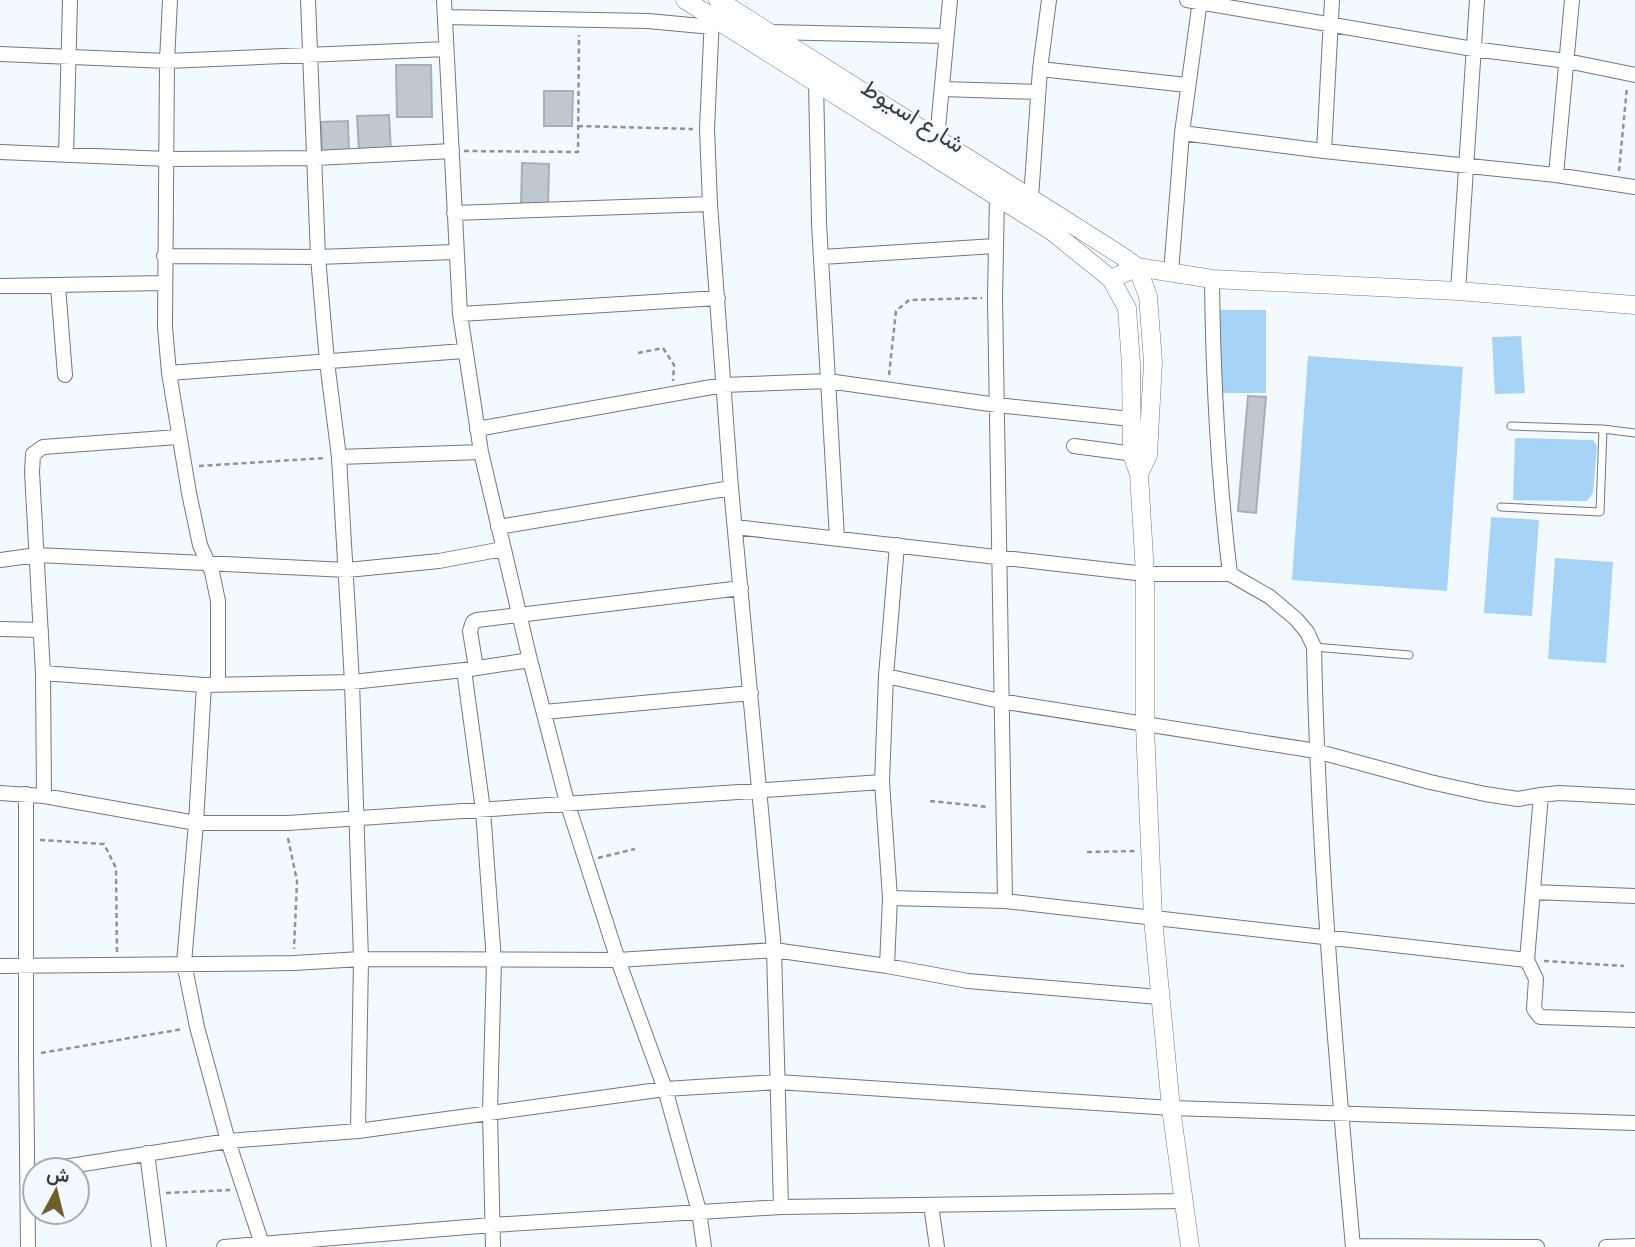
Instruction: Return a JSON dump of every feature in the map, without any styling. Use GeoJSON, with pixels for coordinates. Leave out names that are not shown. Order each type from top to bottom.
{"type":"FeatureCollection","features":[{"type":"Feature","properties":{"kind":"street"},"geometry":{"type":"LineString","coordinates":[[66,155],[70,0]]}},
{"type":"Feature","properties":{"kind":"street"},"geometry":{"type":"LineString","coordinates":[[170,0],[164,256],[169,373],[196,531],[218,601],[184,963],[197,1027],[262,1245]]}},
{"type":"Feature","properties":{"kind":"street"},"geometry":{"type":"LineString","coordinates":[[308,0],[318,257],[339,457],[352,682],[361,959],[358,1131]]}},
{"type":"Feature","properties":{"kind":"street"},"geometry":{"type":"LineString","coordinates":[[444,0],[460,314],[481,452],[567,802],[618,960],[665,1090],[699,1211],[704,1247]]}},
{"type":"Feature","properties":{"kind":"street","name":"شارع اسيوط"},"geometry":{"type":"LineString","coordinates":[[685,0],[714,14],[770,32],[1137,267]]}},
{"type":"Feature","properties":{"kind":"street"},"geometry":{"type":"LineString","coordinates":[[937,139],[950,0]]}},
{"type":"Feature","properties":{"kind":"street"},"geometry":{"type":"LineString","coordinates":[[1031,198],[1040,69],[1049,0]]}},
{"type":"Feature","properties":{"kind":"street"},"geometry":{"type":"LineString","coordinates":[[1324,151],[1332,0]]}},
{"type":"Feature","properties":{"kind":"street"},"geometry":{"type":"LineString","coordinates":[[1458,291],[1477,0]]}},
{"type":"Feature","properties":{"kind":"street"},"geometry":{"type":"LineString","coordinates":[[1556,176],[1572,0]]}},
{"type":"Feature","properties":{"kind":"street"},"geometry":{"type":"LineString","coordinates":[[1127,307],[1148,296],[1166,273],[1195,1],[1473,49],[1567,61],[1632,74]]}},
{"type":"Feature","properties":{"kind":"street"},"geometry":{"type":"LineString","coordinates":[[445,17],[649,21],[714,14],[707,129],[710,204],[731,488],[774,950],[780,1207]]}},
{"type":"Feature","properties":{"kind":"street","name":"شارع اسيوط"},"geometry":{"type":"LineString","coordinates":[[714,14],[816,83],[1053,232],[1111,279]]}},
{"type":"Feature","properties":{"kind":"street"},"geometry":{"type":"LineString","coordinates":[[770,32],[946,36]]}},
{"type":"Feature","properties":{"kind":"street"},"geometry":{"type":"LineString","coordinates":[[0,54],[167,61],[446,49]]}},
{"type":"Feature","properties":{"kind":"street"},"geometry":{"type":"LineString","coordinates":[[1040,69],[1187,85]]}},
{"type":"Feature","properties":{"kind":"street"},"geometry":{"type":"LineString","coordinates":[[816,83],[816,154],[837,538]]}},
{"type":"Feature","properties":{"kind":"street"},"geometry":{"type":"LineString","coordinates":[[942,89],[1038,92]]}},
{"type":"Feature","properties":{"kind":"street"},"geometry":{"type":"LineString","coordinates":[[1182,133],[1324,151],[1465,164],[1635,187]]}},
{"type":"Feature","properties":{"kind":"street"},"geometry":{"type":"LineString","coordinates":[[0,152],[167,159],[316,158],[452,151]]}},
{"type":"Feature","properties":{"kind":"street"},"geometry":{"type":"LineString","coordinates":[[997,198],[995,297],[1004,901]]}},
{"type":"Feature","properties":{"kind":"street"},"geometry":{"type":"LineString","coordinates":[[454,213],[710,204]]}},
{"type":"Feature","properties":{"kind":"street"},"geometry":{"type":"LineString","coordinates":[[822,257],[995,246]]}},
{"type":"Feature","properties":{"kind":"street"},"geometry":{"type":"LineString","coordinates":[[164,256],[318,257],[455,251]]}},
{"type":"Feature","properties":{"kind":"street"},"geometry":{"type":"LineString","coordinates":[[1137,267],[1148,296],[1153,362],[1139,474],[1145,574],[1145,726],[1153,918],[1171,1108],[1189,1247]]}},
{"type":"Feature","properties":{"kind":"street"},"geometry":{"type":"LineString","coordinates":[[1140,455],[1131,419],[1127,307],[1111,279],[1137,267],[1212,279],[1458,291],[1635,305]]}},
{"type":"Feature","properties":{"kind":"street"},"geometry":{"type":"LineString","coordinates":[[1212,279],[1213,393],[1230,574]]}},
{"type":"Feature","properties":{"kind":"street"},"geometry":{"type":"LineString","coordinates":[[0,286],[164,282]]}},
{"type":"Feature","properties":{"kind":"street"},"geometry":{"type":"LineString","coordinates":[[58,286],[65,375]]}},
{"type":"Feature","properties":{"kind":"street"},"geometry":{"type":"LineString","coordinates":[[460,314],[718,298]]}},
{"type":"Feature","properties":{"kind":"street"},"geometry":{"type":"LineString","coordinates":[[169,373],[464,351]]}},
{"type":"Feature","properties":{"kind":"street"},"geometry":{"type":"LineString","coordinates":[[477,429],[723,385],[828,381],[997,405],[1131,419]]}},
{"type":"Feature","properties":{"kind":"street"},"geometry":{"type":"LineString","coordinates":[[44,796],[43,673],[33,454],[43,447],[67,444],[178,437]]}},
{"type":"Feature","properties":{"kind":"street"},"geometry":{"type":"LineString","coordinates":[[1074,446],[1140,455]]}},
{"type":"Feature","properties":{"kind":"street"},"geometry":{"type":"LineString","coordinates":[[339,457],[481,452]]}},
{"type":"Feature","properties":{"kind":"street"},"geometry":{"type":"LineString","coordinates":[[498,527],[731,488]]}},
{"type":"Feature","properties":{"kind":"street"},"geometry":{"type":"LineString","coordinates":[[735,527],[1145,574],[1230,574],[1270,597],[1296,619],[1307,632],[1314,647],[1316,751],[1326,937],[1353,1247],[1537,1247]]}},
{"type":"Feature","properties":{"kind":"street"},"geometry":{"type":"LineString","coordinates":[[887,966],[890,898],[882,782],[886,676],[897,545]]}},
{"type":"Feature","properties":{"kind":"street"},"geometry":{"type":"LineString","coordinates":[[0,560],[37,555],[347,570],[439,561],[503,549]]}},
{"type":"Feature","properties":{"kind":"street"},"geometry":{"type":"LineString","coordinates":[[493,1247],[491,1112],[494,961],[470,669],[470,631],[473,622],[741,588]]}},
{"type":"Feature","properties":{"kind":"street"},"geometry":{"type":"LineString","coordinates":[[0,629],[41,629]]}},
{"type":"Feature","properties":{"kind":"street"},"geometry":{"type":"LineString","coordinates":[[43,673],[211,685],[352,682],[530,660]]}},
{"type":"Feature","properties":{"kind":"street"},"geometry":{"type":"LineString","coordinates":[[886,676],[1000,701],[1316,751],[1485,794],[1518,799],[1559,793],[1635,797]]}},
{"type":"Feature","properties":{"kind":"street"},"geometry":{"type":"LineString","coordinates":[[544,712],[751,693]]}},
{"type":"Feature","properties":{"kind":"street"},"geometry":{"type":"LineString","coordinates":[[0,793],[44,796],[196,823],[288,823],[882,782]]}},
{"type":"Feature","properties":{"kind":"street"},"geometry":{"type":"LineString","coordinates":[[26,794],[26,1056],[31,1156]]}},
{"type":"Feature","properties":{"kind":"street"},"geometry":{"type":"LineString","coordinates":[[1541,795],[1527,960],[1536,979],[1534,1009],[1540,1017],[1635,1020]]}},
{"type":"Feature","properties":{"kind":"street"},"geometry":{"type":"LineString","coordinates":[[1533,892],[1635,896]]}},
{"type":"Feature","properties":{"kind":"street"},"geometry":{"type":"LineString","coordinates":[[890,898],[1004,901],[1527,960]]}},
{"type":"Feature","properties":{"kind":"street"},"geometry":{"type":"LineString","coordinates":[[0,966],[294,963],[361,959],[618,960],[774,950],[968,981],[1159,997]]}},
{"type":"Feature","properties":{"kind":"street"},"geometry":{"type":"LineString","coordinates":[[91,1162],[229,1141],[358,1131],[665,1090],[778,1082],[1171,1108],[1635,1123]]}},
{"type":"Feature","properties":{"kind":"street"},"geometry":{"type":"LineString","coordinates":[[147,1153],[159,1247]]}},
{"type":"Feature","properties":{"kind":"street"},"geometry":{"type":"LineString","coordinates":[[224,1247],[780,1207],[1182,1201]]}},
{"type":"Feature","properties":{"kind":"street"},"geometry":{"type":"LineString","coordinates":[[931,1205],[937,1247]]}},
{"type":"Feature","properties":{"kind":"street"},"geometry":{"type":"LineString","coordinates":[[28,1247],[29,1226]]}},
{"type":"Feature","properties":{"kind":"street"},"geometry":{"type":"LineString","coordinates":[[1606,1247],[1635,1246]]}},
{"type":"Feature","properties":{"kind":"lane"},"geometry":{"type":"LineString","coordinates":[[1511,426],[1603,429],[1635,433]]}},
{"type":"Feature","properties":{"kind":"lane"},"geometry":{"type":"LineString","coordinates":[[1501,507],[1600,512],[1603,429]]}},
{"type":"Feature","properties":{"kind":"lane"},"geometry":{"type":"LineString","coordinates":[[1314,647],[1409,655]]}},
{"type":"Feature","properties":{"kind":"path"},"geometry":{"type":"LineString","coordinates":[[452,151],[578,152],[579,19]]}},
{"type":"Feature","properties":{"kind":"path"},"geometry":{"type":"LineString","coordinates":[[1617,185],[1632,74]]}},
{"type":"Feature","properties":{"kind":"path"},"geometry":{"type":"LineString","coordinates":[[578,125],[707,129]]}},
{"type":"Feature","properties":{"kind":"path"},"geometry":{"type":"LineString","coordinates":[[887,388],[896,311],[909,300],[995,297]]}},
{"type":"Feature","properties":{"kind":"path"},"geometry":{"type":"LineString","coordinates":[[638,353],[663,348],[674,365],[672,395]]}},
{"type":"Feature","properties":{"kind":"path"},"geometry":{"type":"LineString","coordinates":[[184,467],[339,457]]}},
{"type":"Feature","properties":{"kind":"path"},"geometry":{"type":"LineString","coordinates":[[930,801],[1003,808]]}},
{"type":"Feature","properties":{"kind":"path"},"geometry":{"type":"LineString","coordinates":[[288,823],[288,845],[297,881],[294,963]]}},
{"type":"Feature","properties":{"kind":"path"},"geometry":{"type":"LineString","coordinates":[[26,839],[104,844],[116,868],[117,964]]}},
{"type":"Feature","properties":{"kind":"path"},"geometry":{"type":"LineString","coordinates":[[585,861],[635,849]]}},
{"type":"Feature","properties":{"kind":"path"},"geometry":{"type":"LineString","coordinates":[[1087,852],[1150,851]]}},
{"type":"Feature","properties":{"kind":"path"},"geometry":{"type":"LineString","coordinates":[[1527,960],[1625,966]]}},
{"type":"Feature","properties":{"kind":"path"},"geometry":{"type":"LineString","coordinates":[[26,1056],[197,1027]]}},
{"type":"Feature","properties":{"kind":"path"},"geometry":{"type":"LineString","coordinates":[[153,1194],[244,1190]]}},
{"type":"Feature","properties":{"kind":"shaded area"},"geometry":{"type":"Polygon","coordinates":[[[1218,310],[1266,310],[1266,393],[1218,393],[1218,310]]]}},
{"type":"Feature","properties":{"kind":"shaded area"},"geometry":{"type":"Polygon","coordinates":[[[1521,336],[1525,393],[1495,394],[1492,337],[1521,336]]]}},
{"type":"Feature","properties":{"kind":"shaded area"},"geometry":{"type":"Polygon","coordinates":[[[1308,356],[1463,367],[1447,591],[1292,580],[1308,356]]]}},
{"type":"Feature","properties":{"kind":"shaded area"},"geometry":{"type":"Polygon","coordinates":[[[1515,438],[1593,440],[1597,446],[1593,493],[1587,501],[1513,500],[1515,438]]]}},
{"type":"Feature","properties":{"kind":"shaded area"},"geometry":{"type":"Polygon","coordinates":[[[1491,517],[1539,520],[1532,616],[1484,613],[1491,517]]]}},
{"type":"Feature","properties":{"kind":"shaded area"},"geometry":{"type":"Polygon","coordinates":[[[1555,558],[1613,562],[1606,663],[1548,659],[1555,558]]]}},
{"type":"Feature","properties":{"kind":"building"},"geometry":{"type":"Polygon","coordinates":[[[396,65],[431,65],[432,117],[397,117],[396,65]]]}},
{"type":"Feature","properties":{"kind":"building"},"geometry":{"type":"Polygon","coordinates":[[[544,91],[573,91],[572,126],[544,126],[544,91]]]}},
{"type":"Feature","properties":{"kind":"building"},"geometry":{"type":"Polygon","coordinates":[[[389,115],[391,150],[359,151],[357,116],[389,115]]]}},
{"type":"Feature","properties":{"kind":"building"},"geometry":{"type":"Polygon","coordinates":[[[348,121],[349,151],[322,153],[321,122],[348,121]]]}},
{"type":"Feature","properties":{"kind":"building"},"geometry":{"type":"Polygon","coordinates":[[[522,163],[549,164],[548,206],[521,205],[522,163]]]}},
{"type":"Feature","properties":{"kind":"building"},"geometry":{"type":"Polygon","coordinates":[[[1248,396],[1266,397],[1256,513],[1238,511],[1248,396]]]}}]}
